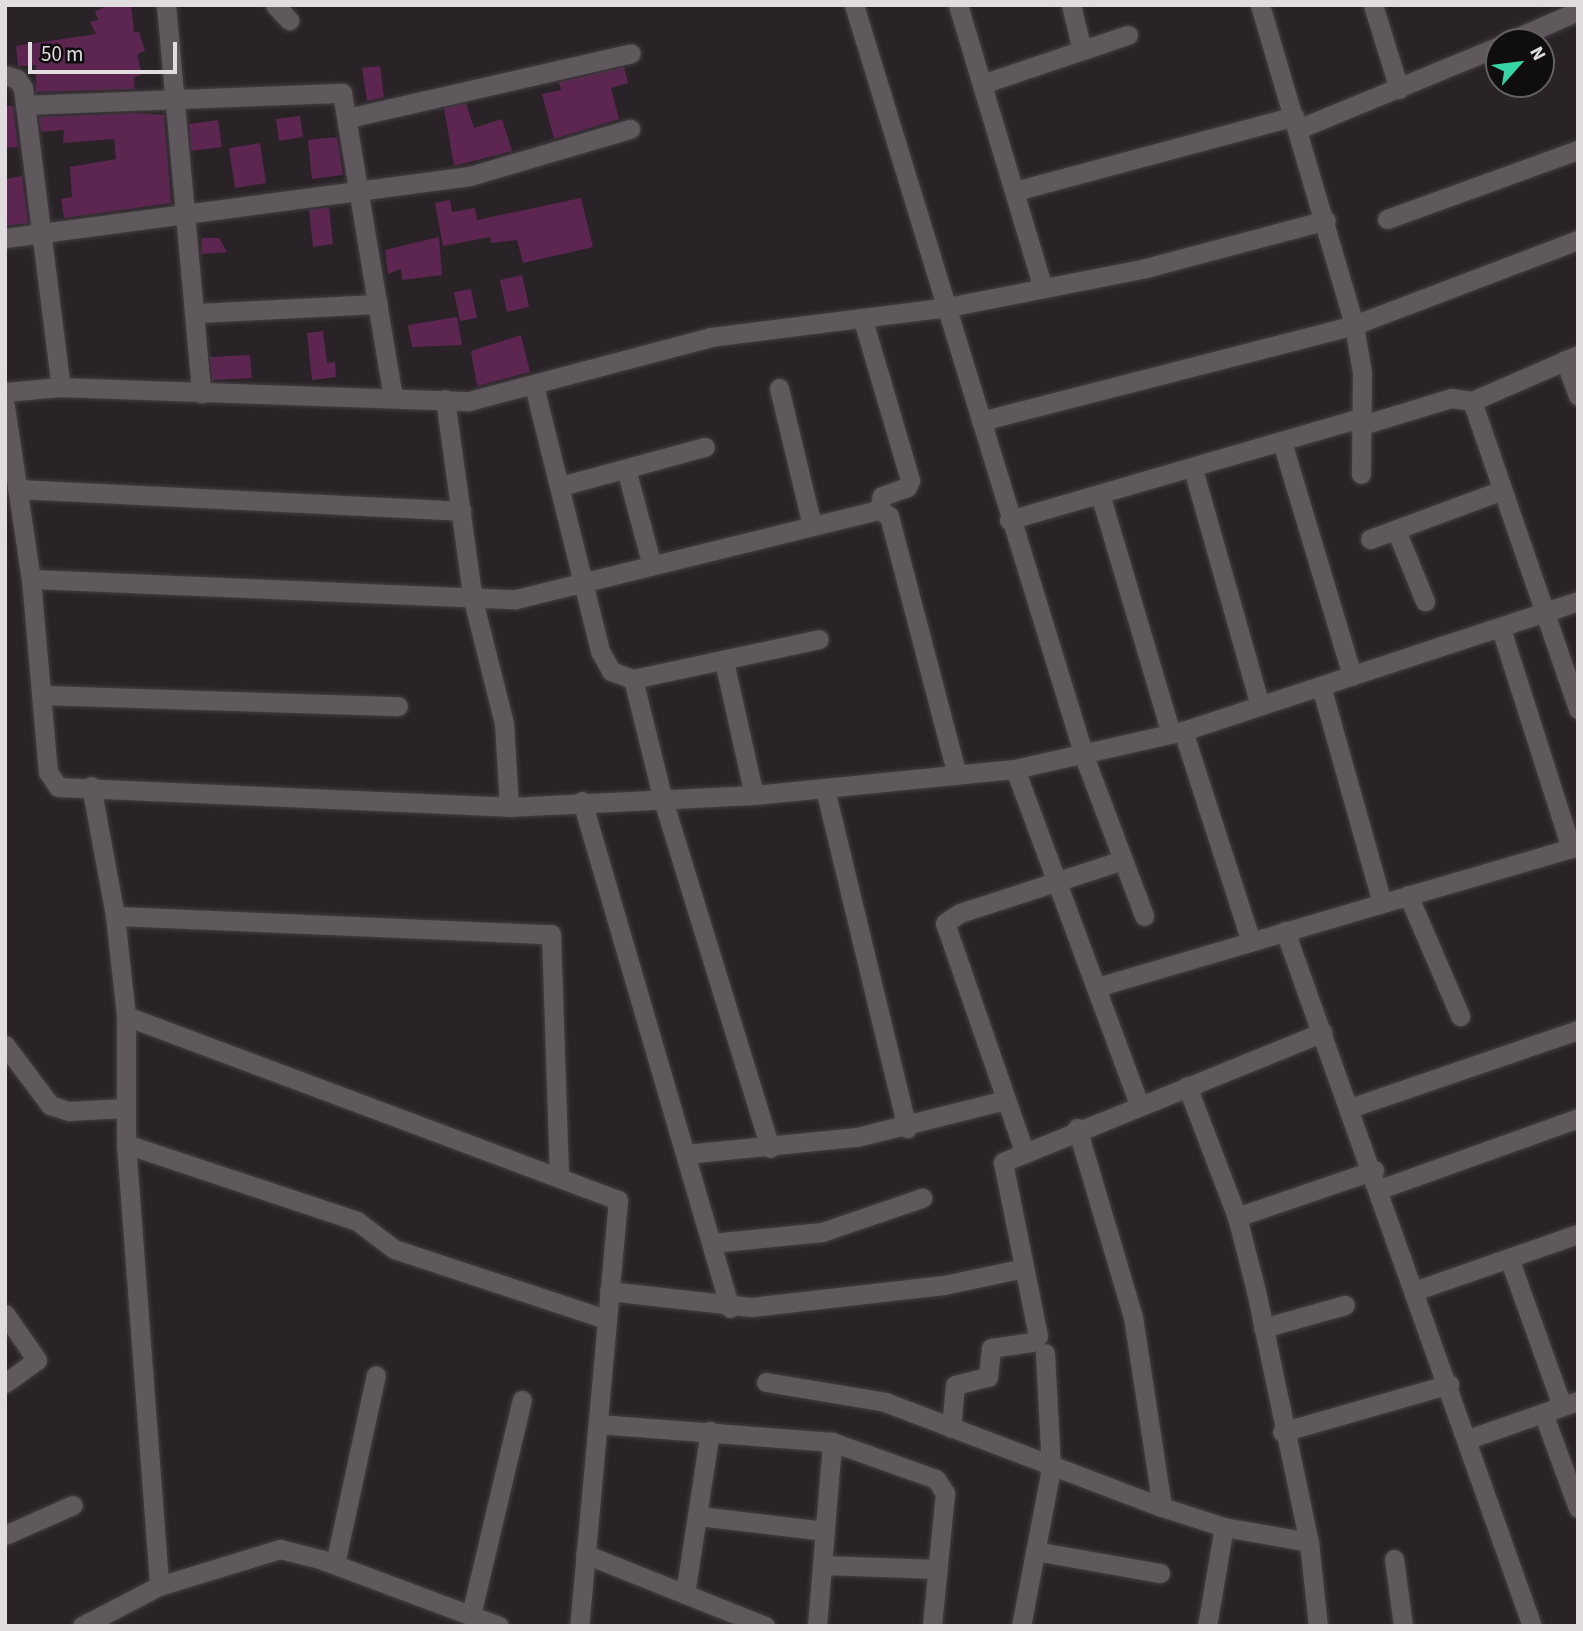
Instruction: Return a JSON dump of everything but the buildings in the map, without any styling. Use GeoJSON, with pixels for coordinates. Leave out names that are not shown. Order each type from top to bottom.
{"type":"FeatureCollection","features":[{"type":"Feature","properties":{"kind":"street"},"geometry":{"type":"LineString","coordinates":[[166,5],[189,213],[198,313],[201,393]]}},
{"type":"Feature","properties":{"kind":"street"},"geometry":{"type":"LineString","coordinates":[[275,5],[289,20]]}},
{"type":"Feature","properties":{"kind":"street"},"geometry":{"type":"LineString","coordinates":[[854,5],[948,307],[1009,520],[1084,756],[1144,916]]}},
{"type":"Feature","properties":{"kind":"street"},"geometry":{"type":"LineString","coordinates":[[958,5],[1044,288]]}},
{"type":"Feature","properties":{"kind":"street"},"geometry":{"type":"LineString","coordinates":[[1071,5],[1082,50]]}},
{"type":"Feature","properties":{"kind":"street"},"geometry":{"type":"LineString","coordinates":[[1260,5],[1326,220],[1354,325],[1362,373],[1359,422],[1361,474]]}},
{"type":"Feature","properties":{"kind":"street"},"geometry":{"type":"LineString","coordinates":[[1373,5],[1399,89]]}},
{"type":"Feature","properties":{"kind":"street"},"geometry":{"type":"LineString","coordinates":[[1539,28],[1578,11]]}},
{"type":"Feature","properties":{"kind":"street"},"geometry":{"type":"LineString","coordinates":[[982,84],[1128,35]]}},
{"type":"Feature","properties":{"kind":"street"},"geometry":{"type":"LineString","coordinates":[[1015,191],[1296,123],[1399,89],[1485,52]]}},
{"type":"Feature","properties":{"kind":"street"},"geometry":{"type":"LineString","coordinates":[[348,118],[631,53]]}},
{"type":"Feature","properties":{"kind":"street"},"geometry":{"type":"LineString","coordinates":[[5,75],[17,79],[25,105],[44,230],[61,387]]}},
{"type":"Feature","properties":{"kind":"street"},"geometry":{"type":"LineString","coordinates":[[25,105],[336,90],[346,101],[393,398]]}},
{"type":"Feature","properties":{"kind":"street"},"geometry":{"type":"LineString","coordinates":[[5,238],[44,230],[470,176],[630,129]]}},
{"type":"Feature","properties":{"kind":"street"},"geometry":{"type":"LineString","coordinates":[[1387,219],[1578,150]]}},
{"type":"Feature","properties":{"kind":"street"},"geometry":{"type":"LineString","coordinates":[[5,392],[61,387],[469,401],[534,386],[710,337],[863,320],[948,307],[1146,268],[1326,220]]}},
{"type":"Feature","properties":{"kind":"street"},"geometry":{"type":"LineString","coordinates":[[981,421],[1354,325],[1578,240]]}},
{"type":"Feature","properties":{"kind":"street"},"geometry":{"type":"LineString","coordinates":[[198,313],[378,304]]}},
{"type":"Feature","properties":{"kind":"street"},"geometry":{"type":"LineString","coordinates":[[863,320],[910,480],[907,487],[882,496],[879,510]]}},
{"type":"Feature","properties":{"kind":"street"},"geometry":{"type":"LineString","coordinates":[[1009,520],[1282,442],[1451,398],[1472,401],[1571,357],[1578,396]]}},
{"type":"Feature","properties":{"kind":"street"},"geometry":{"type":"LineString","coordinates":[[534,386],[586,583],[600,651],[611,671],[633,679],[819,639]]}},
{"type":"Feature","properties":{"kind":"street"},"geometry":{"type":"LineString","coordinates":[[779,388],[812,524]]}},
{"type":"Feature","properties":{"kind":"street"},"geometry":{"type":"LineString","coordinates":[[445,399],[473,600],[504,723],[509,807]]}},
{"type":"Feature","properties":{"kind":"street"},"geometry":{"type":"LineString","coordinates":[[1472,401],[1500,491],[1546,613],[1578,709]]}},
{"type":"Feature","properties":{"kind":"street"},"geometry":{"type":"LineString","coordinates":[[5,406],[9,465],[16,489],[31,579],[52,781],[58,787],[91,786],[509,807],[582,801],[754,795],[825,789],[956,771],[1015,769],[1084,756],[1177,732],[1502,629],[1578,601]]}},
{"type":"Feature","properties":{"kind":"street"},"geometry":{"type":"LineString","coordinates":[[1282,442],[1352,676]]}},
{"type":"Feature","properties":{"kind":"street"},"geometry":{"type":"LineString","coordinates":[[561,486],[705,447]]}},
{"type":"Feature","properties":{"kind":"street"},"geometry":{"type":"LineString","coordinates":[[625,469],[652,566]]}},
{"type":"Feature","properties":{"kind":"street"},"geometry":{"type":"LineString","coordinates":[[1193,469],[1260,706]]}},
{"type":"Feature","properties":{"kind":"street"},"geometry":{"type":"LineString","coordinates":[[16,489],[461,511]]}},
{"type":"Feature","properties":{"kind":"street"},"geometry":{"type":"LineString","coordinates":[[1370,539],[1500,491]]}},
{"type":"Feature","properties":{"kind":"street"},"geometry":{"type":"LineString","coordinates":[[1100,494],[1177,732],[1251,941]]}},
{"type":"Feature","properties":{"kind":"street"},"geometry":{"type":"LineString","coordinates":[[31,579],[473,600],[516,599],[812,524],[879,510],[889,516],[956,771]]}},
{"type":"Feature","properties":{"kind":"street"},"geometry":{"type":"LineString","coordinates":[[1396,530],[1424,601]]}},
{"type":"Feature","properties":{"kind":"street"},"geometry":{"type":"LineString","coordinates":[[1097,987],[1575,847],[1502,629]]}},
{"type":"Feature","properties":{"kind":"street"},"geometry":{"type":"LineString","coordinates":[[724,661],[754,795]]}},
{"type":"Feature","properties":{"kind":"street"},"geometry":{"type":"LineString","coordinates":[[633,679],[663,800],[771,1148]]}},
{"type":"Feature","properties":{"kind":"street"},"geometry":{"type":"LineString","coordinates":[[1321,686],[1382,903]]}},
{"type":"Feature","properties":{"kind":"street"},"geometry":{"type":"LineString","coordinates":[[44,695],[398,706]]}},
{"type":"Feature","properties":{"kind":"street"},"geometry":{"type":"LineString","coordinates":[[1015,769],[1139,1105]]}},
{"type":"Feature","properties":{"kind":"street"},"geometry":{"type":"LineString","coordinates":[[91,786],[115,916],[126,1016],[125,1144],[159,1586]]}},
{"type":"Feature","properties":{"kind":"street"},"geometry":{"type":"LineString","coordinates":[[825,789],[907,1128]]}},
{"type":"Feature","properties":{"kind":"street"},"geometry":{"type":"LineString","coordinates":[[582,801],[730,1308]]}},
{"type":"Feature","properties":{"kind":"street"},"geometry":{"type":"LineString","coordinates":[[1024,1151],[946,923],[960,913],[1123,860]]}},
{"type":"Feature","properties":{"kind":"street"},"geometry":{"type":"LineString","coordinates":[[1408,895],[1460,1016]]}},
{"type":"Feature","properties":{"kind":"street"},"geometry":{"type":"LineString","coordinates":[[115,916],[551,934],[559,1178]]}},
{"type":"Feature","properties":{"kind":"street"},"geometry":{"type":"LineString","coordinates":[[1285,931],[1417,1290],[1532,1626]]}},
{"type":"Feature","properties":{"kind":"street"},"geometry":{"type":"LineString","coordinates":[[126,1016],[618,1200],[579,1626]]}},
{"type":"Feature","properties":{"kind":"street"},"geometry":{"type":"LineString","coordinates":[[1350,1108],[1578,1030]]}},
{"type":"Feature","properties":{"kind":"street"},"geometry":{"type":"LineString","coordinates":[[951,1428],[953,1389],[988,1377],[991,1348],[1036,1340],[1003,1162],[1077,1128],[1323,1032]]}},
{"type":"Feature","properties":{"kind":"street"},"geometry":{"type":"LineString","coordinates":[[5,1045],[50,1105],[69,1111],[124,1108]]}},
{"type":"Feature","properties":{"kind":"street"},"geometry":{"type":"LineString","coordinates":[[1187,1086],[1237,1217],[1263,1328],[1282,1432],[1309,1542],[1318,1626]]}},
{"type":"Feature","properties":{"kind":"street"},"geometry":{"type":"LineString","coordinates":[[686,1154],[771,1148],[907,1128],[1005,1100]]}},
{"type":"Feature","properties":{"kind":"street"},"geometry":{"type":"LineString","coordinates":[[1380,1189],[1578,1118]]}},
{"type":"Feature","properties":{"kind":"street"},"geometry":{"type":"LineString","coordinates":[[1077,1128],[1133,1317],[1162,1507]]}},
{"type":"Feature","properties":{"kind":"street"},"geometry":{"type":"LineString","coordinates":[[125,1144],[357,1221],[394,1249],[607,1319]]}},
{"type":"Feature","properties":{"kind":"street"},"geometry":{"type":"LineString","coordinates":[[1237,1217],[1374,1170]]}},
{"type":"Feature","properties":{"kind":"street"},"geometry":{"type":"LineString","coordinates":[[712,1244],[822,1232],[922,1198]]}},
{"type":"Feature","properties":{"kind":"street"},"geometry":{"type":"LineString","coordinates":[[1417,1290],[1576,1238]]}},
{"type":"Feature","properties":{"kind":"street"},"geometry":{"type":"LineString","coordinates":[[1468,1439],[1570,1403],[1509,1258]]}},
{"type":"Feature","properties":{"kind":"street"},"geometry":{"type":"LineString","coordinates":[[609,1291],[730,1308],[944,1285],[1024,1268]]}},
{"type":"Feature","properties":{"kind":"street"},"geometry":{"type":"LineString","coordinates":[[1263,1328],[1345,1305]]}},
{"type":"Feature","properties":{"kind":"street"},"geometry":{"type":"LineString","coordinates":[[5,1314],[37,1360],[5,1383]]}},
{"type":"Feature","properties":{"kind":"street"},"geometry":{"type":"LineString","coordinates":[[1021,1626],[1051,1468],[1045,1353]]}},
{"type":"Feature","properties":{"kind":"street"},"geometry":{"type":"LineString","coordinates":[[335,1564],[376,1375]]}},
{"type":"Feature","properties":{"kind":"street"},"geometry":{"type":"LineString","coordinates":[[766,1382],[885,1402],[1051,1468],[1162,1507],[1224,1527],[1309,1542]]}},
{"type":"Feature","properties":{"kind":"street"},"geometry":{"type":"LineString","coordinates":[[1282,1432],[1449,1384]]}},
{"type":"Feature","properties":{"kind":"street"},"geometry":{"type":"LineString","coordinates":[[471,1615],[522,1400]]}},
{"type":"Feature","properties":{"kind":"street"},"geometry":{"type":"LineString","coordinates":[[1543,1413],[1578,1508]]}},
{"type":"Feature","properties":{"kind":"street"},"geometry":{"type":"LineString","coordinates":[[598,1424],[832,1442],[858,1447],[942,1484],[946,1493],[932,1626]]}},
{"type":"Feature","properties":{"kind":"street"},"geometry":{"type":"LineString","coordinates":[[685,1594],[710,1431]]}},
{"type":"Feature","properties":{"kind":"street"},"geometry":{"type":"LineString","coordinates":[[817,1626],[832,1442]]}},
{"type":"Feature","properties":{"kind":"street"},"geometry":{"type":"LineString","coordinates":[[5,1535],[73,1505]]}},
{"type":"Feature","properties":{"kind":"street"},"geometry":{"type":"LineString","coordinates":[[699,1516],[825,1531]]}},
{"type":"Feature","properties":{"kind":"street"},"geometry":{"type":"LineString","coordinates":[[1208,1626],[1224,1527]]}},
{"type":"Feature","properties":{"kind":"street"},"geometry":{"type":"LineString","coordinates":[[82,1626],[159,1586],[267,1551],[299,1552],[499,1626]]}},
{"type":"Feature","properties":{"kind":"street"},"geometry":{"type":"LineString","coordinates":[[1035,1551],[1160,1573]]}},
{"type":"Feature","properties":{"kind":"street"},"geometry":{"type":"LineString","coordinates":[[585,1554],[765,1626]]}},
{"type":"Feature","properties":{"kind":"street"},"geometry":{"type":"LineString","coordinates":[[1394,1559],[1403,1626]]}},
{"type":"Feature","properties":{"kind":"street"},"geometry":{"type":"LineString","coordinates":[[822,1566],[938,1569]]}}]}
